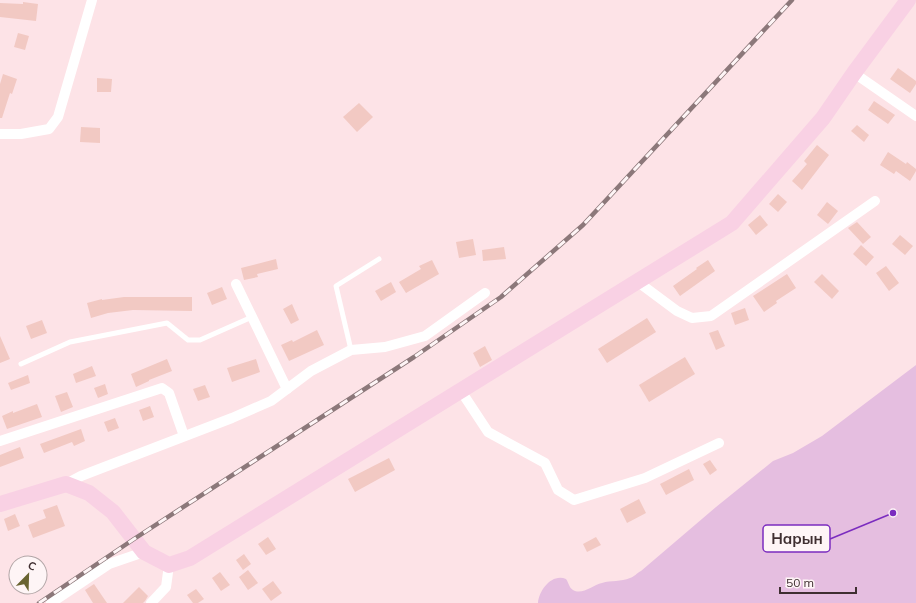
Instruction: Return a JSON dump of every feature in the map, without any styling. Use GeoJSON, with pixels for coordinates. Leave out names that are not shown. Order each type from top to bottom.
{"type":"FeatureCollection","features":[{"type":"Feature","properties":{"kind":"main road"},"geometry":{"type":"LineString","coordinates":[[0,504],[66,484],[88,493],[113,512],[144,552],[169,565],[190,558],[732,223],[824,118],[854,73],[908,0]]}},
{"type":"Feature","properties":{"kind":"street"},"geometry":{"type":"LineString","coordinates":[[0,134],[22,134],[49,129],[58,117],[92,0]]}},
{"type":"Feature","properties":{"kind":"street"},"geometry":{"type":"LineString","coordinates":[[908,0],[916,5]]}},
{"type":"Feature","properties":{"kind":"street"},"geometry":{"type":"LineString","coordinates":[[854,73],[916,116]]}},
{"type":"Feature","properties":{"kind":"street"},"geometry":{"type":"LineString","coordinates":[[638,282],[677,311],[692,318],[711,316],[875,201]]}},
{"type":"Feature","properties":{"kind":"street"},"geometry":{"type":"LineString","coordinates":[[236,284],[287,389]]}},
{"type":"Feature","properties":{"kind":"street"},"geometry":{"type":"LineString","coordinates":[[66,484],[81,476],[271,401],[311,371],[351,350],[385,347],[425,336],[485,293]]}},
{"type":"Feature","properties":{"kind":"street"},"geometry":{"type":"LineString","coordinates":[[0,441],[162,388],[169,393],[184,436]]}},
{"type":"Feature","properties":{"kind":"street"},"geometry":{"type":"LineString","coordinates":[[461,391],[488,432],[545,463],[558,490],[574,500],[645,478],[719,442]]}},
{"type":"Feature","properties":{"kind":"street"},"geometry":{"type":"LineString","coordinates":[[51,603],[109,564],[144,552]]}},
{"type":"Feature","properties":{"kind":"street"},"geometry":{"type":"LineString","coordinates":[[151,603],[166,587],[169,565]]}},
{"type":"Feature","properties":{"kind":"lane"},"geometry":{"type":"LineString","coordinates":[[351,350],[336,286],[379,259]]}},
{"type":"Feature","properties":{"kind":"lane"},"geometry":{"type":"LineString","coordinates":[[21,364],[70,342],[167,323],[188,340],[200,340],[252,317]]}},
{"type":"Feature","properties":{"kind":"shaded area"},"geometry":{"type":"Polygon","coordinates":[[[916,365],[916,603],[538,603],[544,588],[556,578],[566,579],[571,589],[578,592],[602,583],[633,577],[773,461],[793,453],[822,436],[916,365]]]}},
{"type":"Feature","properties":{"kind":"building"},"geometry":{"type":"Polygon","coordinates":[[[23,2],[38,4],[36,21],[0,17],[0,3],[23,4],[23,2]]]}},
{"type":"Feature","properties":{"kind":"building"},"geometry":{"type":"Polygon","coordinates":[[[18,33],[29,36],[25,50],[14,47],[18,33]]]}},
{"type":"Feature","properties":{"kind":"building"},"geometry":{"type":"Polygon","coordinates":[[[898,68],[916,81],[916,84],[910,93],[890,79],[898,68]]]}},
{"type":"Feature","properties":{"kind":"building"},"geometry":{"type":"Polygon","coordinates":[[[3,74],[17,79],[12,94],[10,93],[2,118],[0,118],[0,84],[3,74]]]}},
{"type":"Feature","properties":{"kind":"building"},"geometry":{"type":"Polygon","coordinates":[[[97,78],[112,79],[111,92],[97,92],[97,78]]]}},
{"type":"Feature","properties":{"kind":"building"},"geometry":{"type":"Polygon","coordinates":[[[874,101],[895,115],[888,124],[868,110],[874,101]]]}},
{"type":"Feature","properties":{"kind":"building"},"geometry":{"type":"Polygon","coordinates":[[[359,103],[373,117],[357,132],[343,117],[359,103]]]}},
{"type":"Feature","properties":{"kind":"building"},"geometry":{"type":"Polygon","coordinates":[[[857,125],[869,135],[864,142],[851,131],[857,125]]]}},
{"type":"Feature","properties":{"kind":"building"},"geometry":{"type":"Polygon","coordinates":[[[81,127],[100,128],[100,143],[80,142],[81,127]]]}},
{"type":"Feature","properties":{"kind":"building"},"geometry":{"type":"Polygon","coordinates":[[[817,145],[829,155],[802,190],[792,181],[807,164],[804,161],[817,145]]]}},
{"type":"Feature","properties":{"kind":"building"},"geometry":{"type":"Polygon","coordinates":[[[888,152],[906,164],[907,162],[916,169],[910,181],[896,171],[894,174],[880,165],[888,152]]]}},
{"type":"Feature","properties":{"kind":"building"},"geometry":{"type":"Polygon","coordinates":[[[778,194],[787,202],[778,212],[769,204],[778,194]]]}},
{"type":"Feature","properties":{"kind":"building"},"geometry":{"type":"Polygon","coordinates":[[[827,202],[838,211],[828,224],[817,215],[827,202]]]}},
{"type":"Feature","properties":{"kind":"building"},"geometry":{"type":"Polygon","coordinates":[[[760,215],[768,225],[756,235],[748,225],[760,215]]]}},
{"type":"Feature","properties":{"kind":"building"},"geometry":{"type":"Polygon","coordinates":[[[857,222],[871,237],[863,244],[848,228],[857,222]]]}},
{"type":"Feature","properties":{"kind":"building"},"geometry":{"type":"Polygon","coordinates":[[[900,235],[913,246],[905,255],[892,244],[900,235]]]}},
{"type":"Feature","properties":{"kind":"building"},"geometry":{"type":"Polygon","coordinates":[[[473,239],[476,255],[459,258],[456,242],[473,239]]]}},
{"type":"Feature","properties":{"kind":"building"},"geometry":{"type":"Polygon","coordinates":[[[861,245],[874,257],[866,266],[853,254],[861,245]]]}},
{"type":"Feature","properties":{"kind":"building"},"geometry":{"type":"Polygon","coordinates":[[[504,247],[506,259],[483,261],[482,250],[504,247]]]}},
{"type":"Feature","properties":{"kind":"building"},"geometry":{"type":"Polygon","coordinates":[[[276,259],[278,269],[257,274],[258,277],[244,280],[241,268],[276,259]]]}},
{"type":"Feature","properties":{"kind":"building"},"geometry":{"type":"Polygon","coordinates":[[[432,260],[439,274],[406,293],[399,282],[421,269],[419,266],[432,260]]]}},
{"type":"Feature","properties":{"kind":"building"},"geometry":{"type":"Polygon","coordinates":[[[708,260],[715,271],[680,296],[673,286],[708,260]]]}},
{"type":"Feature","properties":{"kind":"building"},"geometry":{"type":"Polygon","coordinates":[[[886,266],[899,283],[889,291],[876,273],[886,266]]]}},
{"type":"Feature","properties":{"kind":"building"},"geometry":{"type":"Polygon","coordinates":[[[787,274],[796,288],[776,301],[777,303],[764,312],[753,296],[787,274]]]}},
{"type":"Feature","properties":{"kind":"building"},"geometry":{"type":"Polygon","coordinates":[[[822,274],[839,291],[832,299],[814,282],[822,274]]]}},
{"type":"Feature","properties":{"kind":"building"},"geometry":{"type":"Polygon","coordinates":[[[391,282],[396,292],[381,301],[375,291],[391,282]]]}},
{"type":"Feature","properties":{"kind":"building"},"geometry":{"type":"Polygon","coordinates":[[[222,287],[227,299],[212,305],[207,293],[222,287]]]}},
{"type":"Feature","properties":{"kind":"building"},"geometry":{"type":"Polygon","coordinates":[[[124,297],[192,297],[192,311],[133,310],[108,313],[91,318],[87,303],[102,299],[124,297]]]}},
{"type":"Feature","properties":{"kind":"building"},"geometry":{"type":"Polygon","coordinates":[[[292,304],[299,320],[291,324],[283,309],[292,304]]]}},
{"type":"Feature","properties":{"kind":"building"},"geometry":{"type":"Polygon","coordinates":[[[745,308],[749,320],[735,325],[731,313],[745,308]]]}},
{"type":"Feature","properties":{"kind":"building"},"geometry":{"type":"Polygon","coordinates":[[[647,318],[656,332],[607,363],[598,349],[647,318]]]}},
{"type":"Feature","properties":{"kind":"building"},"geometry":{"type":"Polygon","coordinates":[[[42,320],[47,333],[31,339],[26,326],[42,320]]]}},
{"type":"Feature","properties":{"kind":"building"},"geometry":{"type":"Polygon","coordinates":[[[317,330],[324,345],[289,361],[281,345],[292,340],[293,342],[317,330]]]}},
{"type":"Feature","properties":{"kind":"building"},"geometry":{"type":"Polygon","coordinates":[[[718,330],[725,346],[716,350],[709,333],[718,330]]]}},
{"type":"Feature","properties":{"kind":"building"},"geometry":{"type":"Polygon","coordinates":[[[0,336],[10,359],[0,363],[0,336]]]}},
{"type":"Feature","properties":{"kind":"building"},"geometry":{"type":"Polygon","coordinates":[[[485,346],[492,360],[480,367],[473,353],[485,346]]]}},
{"type":"Feature","properties":{"kind":"building"},"geometry":{"type":"Polygon","coordinates":[[[685,357],[695,374],[649,402],[639,385],[685,357]]]}},
{"type":"Feature","properties":{"kind":"building"},"geometry":{"type":"Polygon","coordinates":[[[167,359],[172,371],[136,387],[131,374],[167,359]]]}},
{"type":"Feature","properties":{"kind":"building"},"geometry":{"type":"Polygon","coordinates":[[[256,359],[260,372],[232,382],[227,368],[256,359]]]}},
{"type":"Feature","properties":{"kind":"building"},"geometry":{"type":"Polygon","coordinates":[[[92,366],[96,376],[76,383],[73,374],[92,366]]]}},
{"type":"Feature","properties":{"kind":"building"},"geometry":{"type":"Polygon","coordinates":[[[28,375],[30,383],[11,390],[8,383],[28,375]]]}},
{"type":"Feature","properties":{"kind":"building"},"geometry":{"type":"Polygon","coordinates":[[[105,384],[108,394],[98,398],[94,388],[105,384]]]}},
{"type":"Feature","properties":{"kind":"building"},"geometry":{"type":"Polygon","coordinates":[[[205,385],[210,397],[198,401],[193,389],[205,385]]]}},
{"type":"Feature","properties":{"kind":"building"},"geometry":{"type":"Polygon","coordinates":[[[67,392],[73,407],[61,412],[55,396],[67,392]]]}},
{"type":"Feature","properties":{"kind":"building"},"geometry":{"type":"Polygon","coordinates":[[[37,404],[42,417],[7,429],[2,416],[37,404]]]}},
{"type":"Feature","properties":{"kind":"building"},"geometry":{"type":"Polygon","coordinates":[[[150,406],[154,417],[143,421],[139,410],[150,406]]]}},
{"type":"Feature","properties":{"kind":"building"},"geometry":{"type":"Polygon","coordinates":[[[115,418],[119,428],[108,432],[104,422],[115,418]]]}},
{"type":"Feature","properties":{"kind":"building"},"geometry":{"type":"Polygon","coordinates":[[[81,429],[85,441],[74,446],[72,442],[44,453],[40,444],[81,429]]]}},
{"type":"Feature","properties":{"kind":"building"},"geometry":{"type":"Polygon","coordinates":[[[20,447],[24,458],[0,467],[0,455],[20,447]]]}},
{"type":"Feature","properties":{"kind":"building"},"geometry":{"type":"Polygon","coordinates":[[[389,458],[395,470],[355,492],[348,479],[389,458]]]}},
{"type":"Feature","properties":{"kind":"building"},"geometry":{"type":"Polygon","coordinates":[[[710,460],[717,470],[710,475],[703,464],[710,460]]]}},
{"type":"Feature","properties":{"kind":"building"},"geometry":{"type":"Polygon","coordinates":[[[689,469],[694,480],[666,495],[660,484],[689,469]]]}},
{"type":"Feature","properties":{"kind":"building"},"geometry":{"type":"Polygon","coordinates":[[[639,499],[646,513],[627,523],[620,509],[639,499]]]}},
{"type":"Feature","properties":{"kind":"building"},"geometry":{"type":"Polygon","coordinates":[[[57,505],[65,526],[33,538],[28,525],[46,518],[43,510],[57,505]]]}},
{"type":"Feature","properties":{"kind":"building"},"geometry":{"type":"Polygon","coordinates":[[[15,514],[20,526],[8,531],[4,519],[15,514]]]}},
{"type":"Feature","properties":{"kind":"building"},"geometry":{"type":"Polygon","coordinates":[[[268,537],[276,549],[266,555],[258,544],[268,537]]]}},
{"type":"Feature","properties":{"kind":"building"},"geometry":{"type":"Polygon","coordinates":[[[596,537],[601,545],[587,552],[583,544],[596,537]]]}},
{"type":"Feature","properties":{"kind":"building"},"geometry":{"type":"Polygon","coordinates":[[[244,554],[251,564],[243,570],[236,560],[244,554]]]}},
{"type":"Feature","properties":{"kind":"building"},"geometry":{"type":"Polygon","coordinates":[[[248,570],[258,583],[248,590],[239,577],[248,570]]]}},
{"type":"Feature","properties":{"kind":"building"},"geometry":{"type":"Polygon","coordinates":[[[220,572],[230,585],[221,591],[212,578],[220,572]]]}},
{"type":"Feature","properties":{"kind":"building"},"geometry":{"type":"Polygon","coordinates":[[[273,581],[282,593],[271,601],[262,589],[273,581]]]}},
{"type":"Feature","properties":{"kind":"building"},"geometry":{"type":"Polygon","coordinates":[[[94,584],[107,603],[93,603],[85,590],[94,584]]]}},
{"type":"Feature","properties":{"kind":"building"},"geometry":{"type":"Polygon","coordinates":[[[139,587],[148,596],[143,603],[123,603],[139,587]]]}},
{"type":"Feature","properties":{"kind":"building"},"geometry":{"type":"Polygon","coordinates":[[[196,589],[204,599],[198,603],[193,603],[187,595],[196,589]]]}},
{"type":"Feature","properties":{"kind":"railway"},"geometry":{"type":"LineString","coordinates":[[39,603],[134,539],[414,357],[501,297],[583,225],[792,0]]}},
{"type":"Feature","properties":{"kind":"place","name":"Нарын"},"geometry":{"type":"Point","coordinates":[893,513]}}]}
